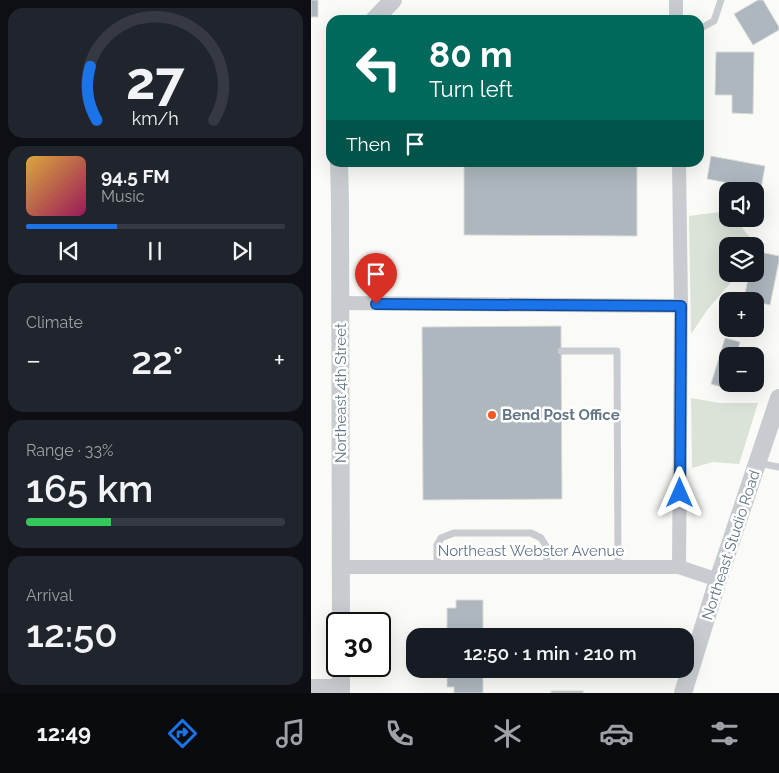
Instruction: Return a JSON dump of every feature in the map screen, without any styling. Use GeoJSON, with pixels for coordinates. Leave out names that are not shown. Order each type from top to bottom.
{"type":"FeatureCollection","features":[{"type":"Feature","properties":{"kind":"street"},"geometry":{"type":"LineString","coordinates":[[379,15],[393,0]]}},
{"type":"Feature","properties":{"kind":"street"},"geometry":{"type":"LineString","coordinates":[[676,0],[676,15]]}},
{"type":"Feature","properties":{"kind":"street","name":"Northeast 4th Street"},"geometry":{"type":"LineString","coordinates":[[339,167],[341,612]]}},
{"type":"Feature","properties":{"kind":"street"},"geometry":{"type":"LineString","coordinates":[[679,167],[681,306],[679,567]]}},
{"type":"Feature","properties":{"kind":"street"},"geometry":{"type":"LineString","coordinates":[[341,304],[681,306]]}},
{"type":"Feature","properties":{"kind":"street","name":"Northeast Studio Road"},"geometry":{"type":"LineString","coordinates":[[683,693],[718,580],[779,398]]}},
{"type":"Feature","properties":{"kind":"street","name":"Northeast Webster Avenue"},"geometry":{"type":"LineString","coordinates":[[341,567],[679,567],[718,580]]}},
{"type":"Feature","properties":{"kind":"street"},"geometry":{"type":"LineString","coordinates":[[311,686],[341,690],[341,677]]}},
{"type":"Feature","properties":{"kind":"lane"},"geometry":{"type":"LineString","coordinates":[[704,26],[714,21],[721,0]]}},
{"type":"Feature","properties":{"kind":"lane"},"geometry":{"type":"LineString","coordinates":[[561,352],[617,351],[618,567]]}},
{"type":"Feature","properties":{"kind":"lane"},"geometry":{"type":"LineString","coordinates":[[758,463],[779,467]]}},
{"type":"Feature","properties":{"kind":"lane"},"geometry":{"type":"LineString","coordinates":[[437,567],[437,546],[441,538],[454,533],[531,533],[541,538],[546,546],[547,567]]}},
{"type":"Feature","properties":{"kind":"shaded area"},"geometry":{"type":"Polygon","coordinates":[[[719,212],[719,227],[741,227],[749,237],[719,237],[719,282],[731,282],[722,292],[719,292],[719,296],[691,334],[689,216],[719,212]]]}},
{"type":"Feature","properties":{"kind":"shaded area"},"geometry":{"type":"Polygon","coordinates":[[[691,398],[720,403],[758,403],[739,464],[713,462],[692,468],[691,398]]]}},
{"type":"Feature","properties":{"kind":"building"},"geometry":{"type":"Polygon","coordinates":[[[311,0],[318,0],[318,17],[311,17],[311,0]]]}},
{"type":"Feature","properties":{"kind":"building"},"geometry":{"type":"Polygon","coordinates":[[[758,0],[763,0],[779,30],[753,45],[734,14],[758,0]]]}},
{"type":"Feature","properties":{"kind":"building"},"geometry":{"type":"Polygon","coordinates":[[[716,52],[754,52],[753,114],[732,113],[732,95],[715,95],[716,52]]]}},
{"type":"Feature","properties":{"kind":"building"},"geometry":{"type":"Polygon","coordinates":[[[711,156],[765,166],[762,182],[723,182],[707,179],[711,156]]]}},
{"type":"Feature","properties":{"kind":"building"},"geometry":{"type":"Polygon","coordinates":[[[464,167],[637,167],[637,236],[464,235],[464,167]]]}},
{"type":"Feature","properties":{"kind":"building"},"geometry":{"type":"Polygon","coordinates":[[[764,253],[779,256],[770,305],[764,304],[764,292],[745,292],[747,282],[764,282],[764,253]]]}},
{"type":"Feature","properties":{"kind":"building","name":"Bend Post Office"},"geometry":{"type":"Polygon","coordinates":[[[561,326],[562,499],[423,500],[422,327],[561,326]]]}},
{"type":"Feature","properties":{"kind":"building"},"geometry":{"type":"Polygon","coordinates":[[[725,338],[740,342],[738,347],[722,347],[725,338]]]}},
{"type":"Feature","properties":{"kind":"building"},"geometry":{"type":"Polygon","coordinates":[[[719,358],[719,386],[711,384],[719,358]]]}},
{"type":"Feature","properties":{"kind":"building"},"geometry":{"type":"Polygon","coordinates":[[[456,600],[483,600],[483,628],[447,628],[447,608],[456,608],[456,600]]]}},
{"type":"Feature","properties":{"kind":"building"},"geometry":{"type":"Polygon","coordinates":[[[447,678],[483,678],[483,693],[454,693],[454,687],[447,687],[447,678]]]}},
{"type":"Feature","properties":{"kind":"building"},"geometry":{"type":"Polygon","coordinates":[[[551,691],[583,691],[583,693],[551,693],[551,691]]]}},
{"type":"Feature","properties":{"kind":"place","name":"Bend Post Office"},"geometry":{"type":"Point","coordinates":[492,415]}},
{"type":"Feature","properties":{"kind":"route"},"geometry":{"type":"LineString","coordinates":[[376,304],[681,306],[680,493]]}}]}
